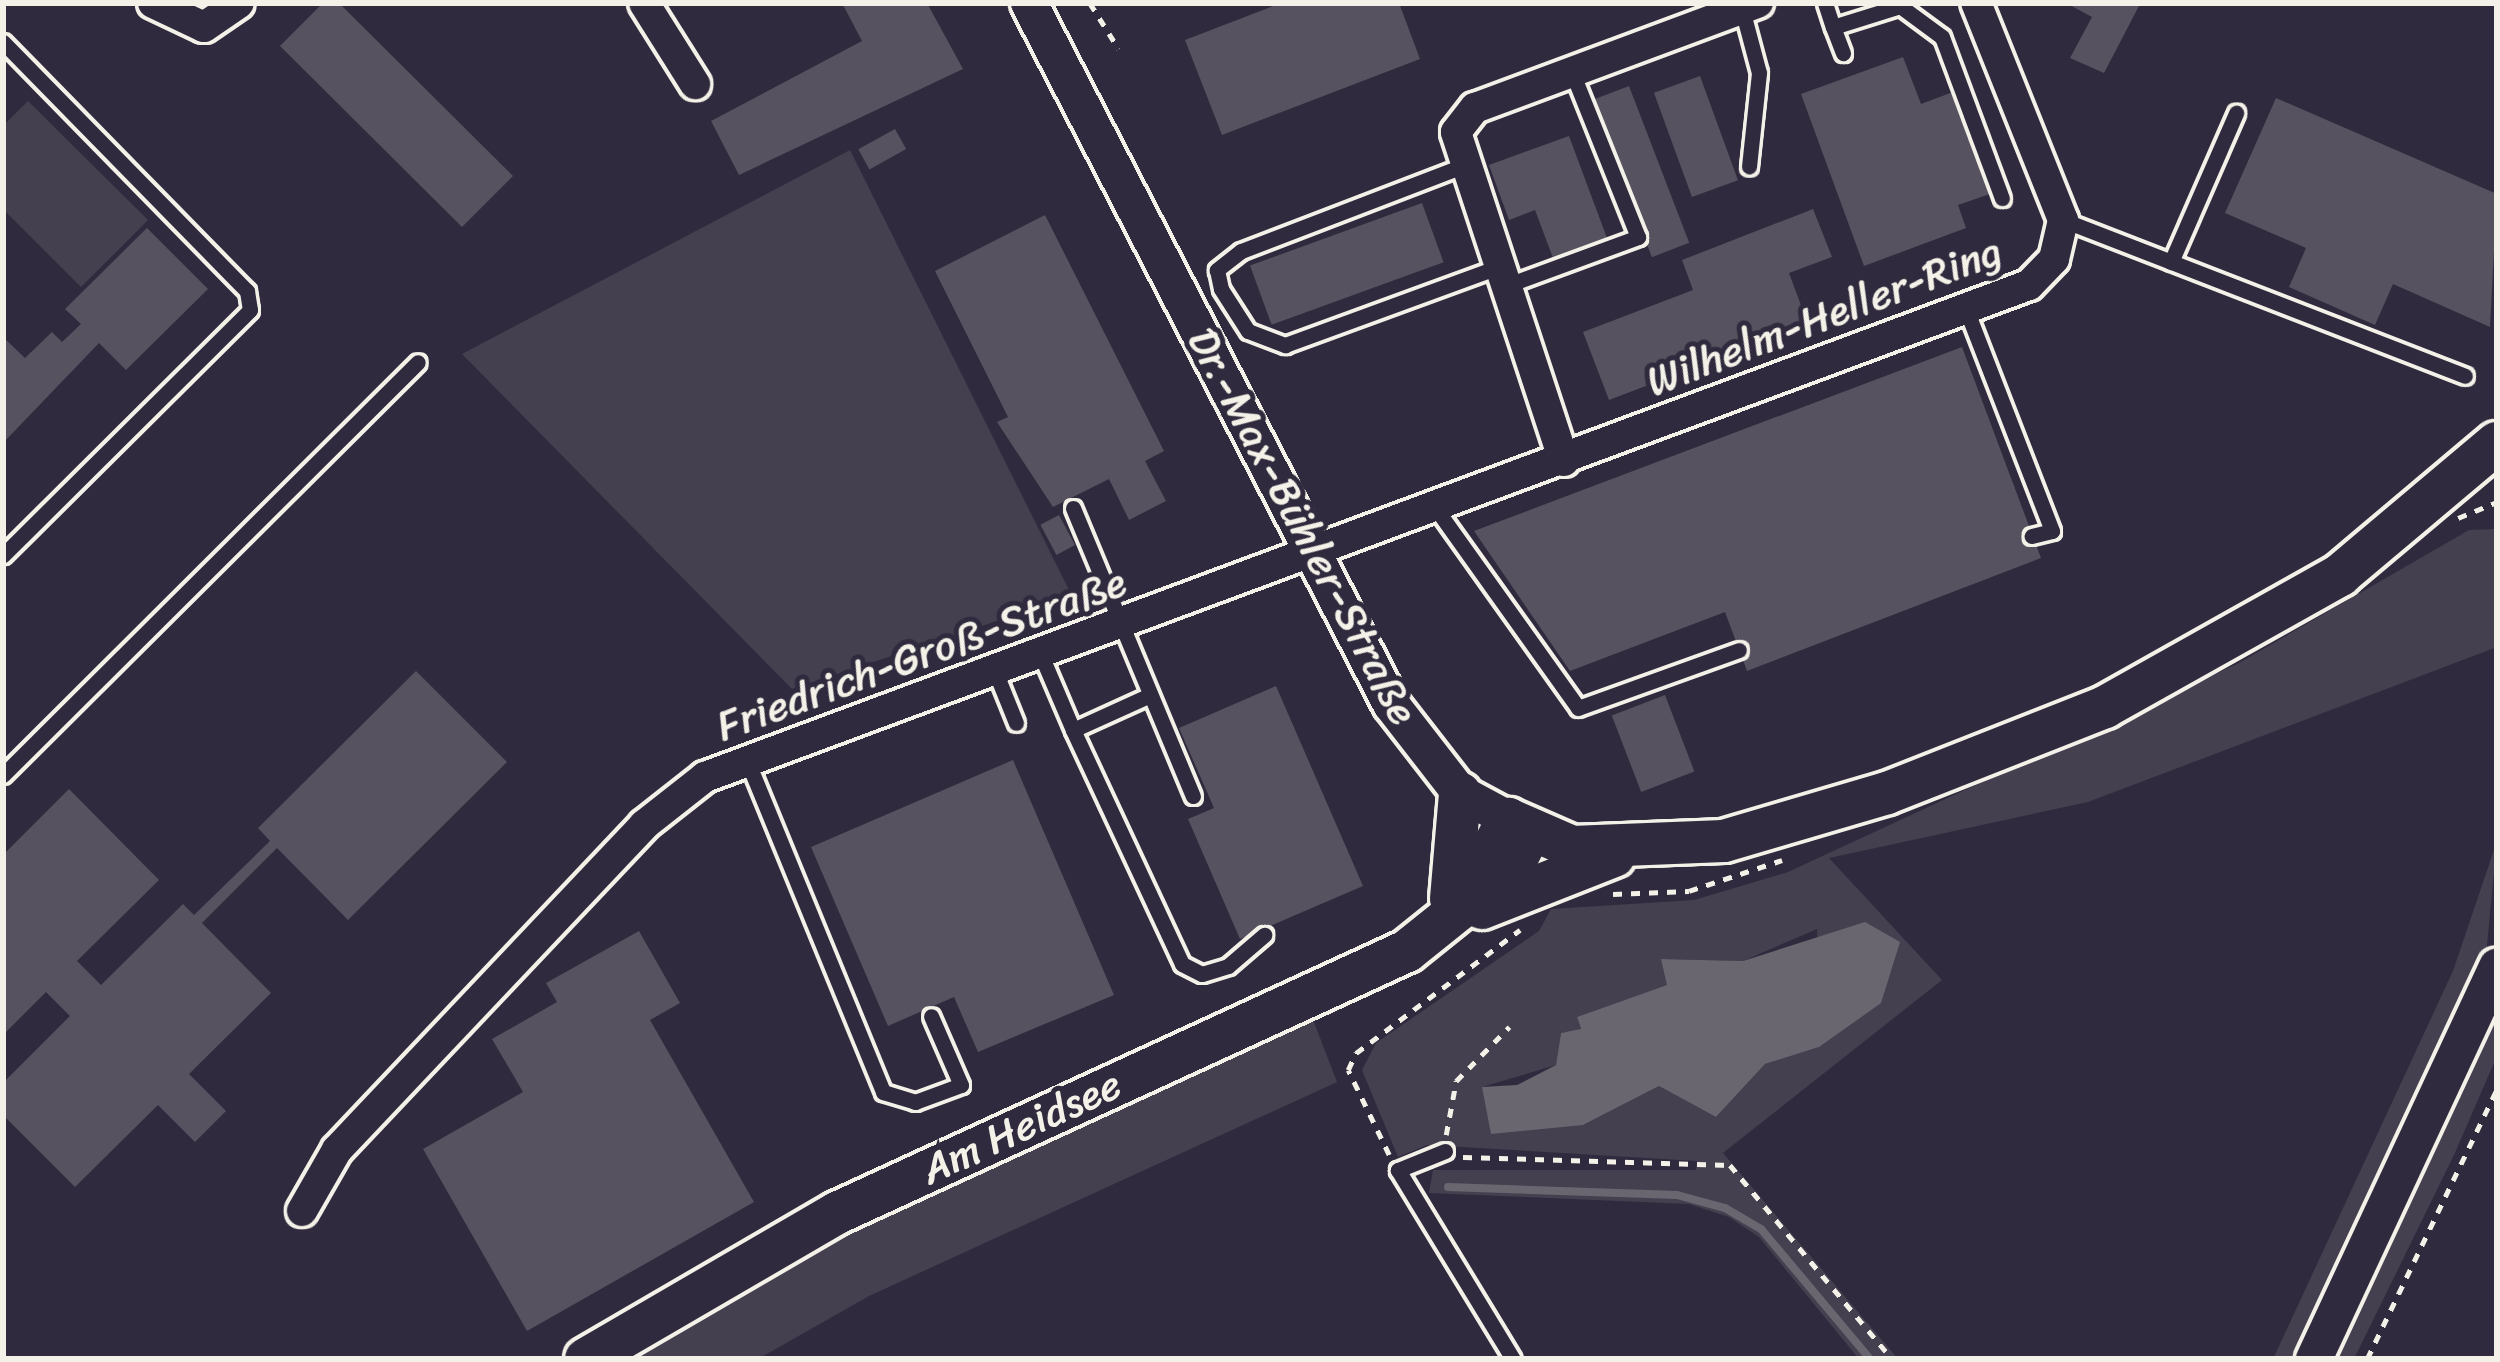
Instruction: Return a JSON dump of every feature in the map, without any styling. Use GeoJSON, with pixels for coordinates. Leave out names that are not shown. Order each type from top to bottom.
{"type":"FeatureCollection","features":[{"type":"Feature","properties":{"kind":"main road","name":"Dr.-Max-Bühler-Straße"},"geometry":{"type":"LineString","coordinates":[[1519,825],[1628,851],[1796,824],[2105,707],[2340,575],[2494,452]]}},
{"type":"Feature","properties":{"kind":"main road"},"geometry":{"type":"LineString","coordinates":[[1460,793],[1454,915],[1628,851]]}},
{"type":"Feature","properties":{"kind":"main road","name":"Am Heidsee"},"geometry":{"type":"LineString","coordinates":[[586,1359],[837,1213],[1294,1007],[1454,915],[1513,866],[1519,825]]}},
{"type":"Feature","properties":{"kind":"street"},"geometry":{"type":"LineString","coordinates":[[153,3],[205,27],[239,3]]}},
{"type":"Feature","properties":{"kind":"street"},"geometry":{"type":"LineString","coordinates":[[644,3],[694,84]]}},
{"type":"Feature","properties":{"kind":"street","name":"Dr.-Max-Bühler-Straße"},"geometry":{"type":"LineString","coordinates":[[1029,3],[1319,556],[1391,704],[1460,793],[1519,825]]}},
{"type":"Feature","properties":{"kind":"street"},"geometry":{"type":"LineString","coordinates":[[1976,3],[2063,220]]}},
{"type":"Feature","properties":{"kind":"street"},"geometry":{"type":"LineString","coordinates":[[1564,461],[1460,167],[1456,132],[1475,108],[1753,5]]}},
{"type":"Feature","properties":{"kind":"street","name":"Wilhelm-Heller-Ring"},"geometry":{"type":"LineString","coordinates":[[1319,556],[2029,285],[2054,259],[2063,220]]}},
{"type":"Feature","properties":{"kind":"street","name":"Friedrich-Groß-Straße"},"geometry":{"type":"LineString","coordinates":[[302,1210],[337,1150],[644,825],[747,760],[1319,556]]}},
{"type":"Feature","properties":{"kind":"street"},"geometry":{"type":"LineString","coordinates":[[2314,1359],[2497,967]]}},
{"type":"Feature","properties":{"kind":"lane"},"geometry":{"type":"LineString","coordinates":[[1825,3],[1843,52]]}},
{"type":"Feature","properties":{"kind":"lane"},"geometry":{"type":"LineString","coordinates":[[1749,166],[1760,74],[1753,5]]}},
{"type":"Feature","properties":{"kind":"lane"},"geometry":{"type":"LineString","coordinates":[[1833,28],[1886,7],[1924,18],[1942,37],[2002,198]]}},
{"type":"Feature","properties":{"kind":"lane"},"geometry":{"type":"LineString","coordinates":[[3,42],[247,291],[250,310],[3,555]]}},
{"type":"Feature","properties":{"kind":"lane"},"geometry":{"type":"LineString","coordinates":[[1460,167],[1241,251],[1217,270],[1221,289],[1249,331],[1285,345],[1638,237],[1573,72]]}},
{"type":"Feature","properties":{"kind":"lane"},"geometry":{"type":"LineString","coordinates":[[2171,262],[2236,113]]}},
{"type":"Feature","properties":{"kind":"lane"},"geometry":{"type":"LineString","coordinates":[[2063,220],[2465,376]]}},
{"type":"Feature","properties":{"kind":"lane"},"geometry":{"type":"LineString","coordinates":[[1966,309],[2051,531],[2032,536]]}},
{"type":"Feature","properties":{"kind":"lane"},"geometry":{"type":"LineString","coordinates":[[3,775],[418,362]]}},
{"type":"Feature","properties":{"kind":"lane"},"geometry":{"type":"LineString","coordinates":[[1073,508],[1193,796]]}},
{"type":"Feature","properties":{"kind":"lane"},"geometry":{"type":"LineString","coordinates":[[1436,511],[1578,708],[1739,650]]}},
{"type":"Feature","properties":{"kind":"lane"},"geometry":{"type":"LineString","coordinates":[[1041,655],[1182,964],[1202,974],[1228,966],[1264,934]]}},
{"type":"Feature","properties":{"kind":"lane"},"geometry":{"type":"LineString","coordinates":[[995,671],[1016,723]]}},
{"type":"Feature","properties":{"kind":"lane"},"geometry":{"type":"LineString","coordinates":[[1072,730],[1150,695]]}},
{"type":"Feature","properties":{"kind":"lane"},"geometry":{"type":"LineString","coordinates":[[747,760],[883,1092],[915,1102],[961,1085],[931,1016]]}},
{"type":"Feature","properties":{"kind":"lane"},"geometry":{"type":"LineString","coordinates":[[1445,1150],[1398,1170],[1513,1359]]}},
{"type":"Feature","properties":{"kind":"path"},"geometry":{"type":"LineString","coordinates":[[1090,3],[1119,50]]}},
{"type":"Feature","properties":{"kind":"path"},"geometry":{"type":"LineString","coordinates":[[2483,515],[2497,502]]}},
{"type":"Feature","properties":{"kind":"path"},"geometry":{"type":"LineString","coordinates":[[1398,1170],[1348,1070],[1356,1053],[1531,923]]}},
{"type":"Feature","properties":{"kind":"path"},"geometry":{"type":"LineString","coordinates":[[1447,1122],[1472,1055],[1509,1027]]}},
{"type":"Feature","properties":{"kind":"path"},"geometry":{"type":"LineString","coordinates":[[2366,1359],[2485,1122],[2497,1089]]}},
{"type":"Feature","properties":{"kind":"path"},"geometry":{"type":"LineString","coordinates":[[2485,1122],[2497,1117]]}},
{"type":"Feature","properties":{"kind":"path"},"geometry":{"type":"LineString","coordinates":[[1445,1150],[1504,1163],[1730,1165],[1892,1359]]}},
{"type":"Feature","properties":{"kind":"shaded area"},"geometry":{"type":"Polygon","coordinates":[[[28,101],[148,220],[81,287],[3,209],[3,126],[28,101]]]}},
{"type":"Feature","properties":{"kind":"shaded area"},"geometry":{"type":"Polygon","coordinates":[[[850,150],[1072,596],[792,689],[462,354],[850,150]]]}},
{"type":"Feature","properties":{"kind":"shaded area"},"geometry":{"type":"Polygon","coordinates":[[[2497,529],[2497,647],[2088,802],[1829,858],[1942,980],[1723,1153],[1898,1359],[1859,1359],[1759,1237],[1729,1217],[1689,1204],[1429,1193],[1433,1170],[1696,1170],[1697,1161],[1427,1145],[1398,1157],[1362,1070],[1376,1043],[1539,931],[1551,909],[1694,900],[1788,872],[2239,663],[2469,530],[2497,529]],[[1817,929],[1743,961],[1662,959],[1668,985],[1577,1017],[1581,1030],[1561,1033],[1556,1065],[1482,1087],[1583,1125],[1659,1086],[1716,1117],[1765,1064],[1819,1047],[1817,929]]]}},
{"type":"Feature","properties":{"kind":"shaded area"},"geometry":{"type":"Polygon","coordinates":[[[2497,841],[2486,955],[2294,1359],[2273,1359],[2453,971],[2497,841]]]}},
{"type":"Feature","properties":{"kind":"shaded area"},"geometry":{"type":"Polygon","coordinates":[[[1865,922],[1900,942],[1881,1003],[1819,1047],[1765,1064],[1716,1117],[1659,1086],[1583,1125],[1491,1134],[1482,1087],[1517,1085],[1556,1065],[1561,1033],[1581,1029],[1577,1017],[1667,985],[1661,959],[1743,961],[1865,922]]]}},
{"type":"Feature","properties":{"kind":"shaded area"},"geometry":{"type":"Polygon","coordinates":[[[2497,993],[2497,1056],[2454,1155],[2354,1359],[2325,1359],[2497,993]]]}},
{"type":"Feature","properties":{"kind":"shaded area"},"geometry":{"type":"Polygon","coordinates":[[[1312,1017],[1337,1082],[869,1296],[758,1359],[619,1359],[828,1240],[1312,1017]]]}},
{"type":"Feature","properties":{"kind":"building"},"geometry":{"type":"Polygon","coordinates":[[[323,3],[339,3],[513,176],[462,227],[280,46],[323,3]]]}},
{"type":"Feature","properties":{"kind":"building"},"geometry":{"type":"Polygon","coordinates":[[[842,3],[927,3],[963,69],[739,175],[711,121],[862,41],[842,3]]]}},
{"type":"Feature","properties":{"kind":"building"},"geometry":{"type":"Polygon","coordinates":[[[1281,3],[1399,3],[1420,59],[1222,135],[1185,40],[1281,3]]]}},
{"type":"Feature","properties":{"kind":"building"},"geometry":{"type":"Polygon","coordinates":[[[2066,3],[2140,4],[2104,73],[2070,58],[2092,17],[2066,3]]]}},
{"type":"Feature","properties":{"kind":"building"},"geometry":{"type":"Polygon","coordinates":[[[1903,57],[1921,104],[1953,92],[1990,194],[1958,205],[1966,228],[1864,266],[1801,94],[1903,57]]]}},
{"type":"Feature","properties":{"kind":"building"},"geometry":{"type":"Polygon","coordinates":[[[1700,76],[1738,180],[1692,197],[1654,93],[1700,76]]]}},
{"type":"Feature","properties":{"kind":"building"},"geometry":{"type":"Polygon","coordinates":[[[1629,86],[1689,243],[1652,257],[1592,100],[1629,86]]]}},
{"type":"Feature","properties":{"kind":"building"},"geometry":{"type":"Polygon","coordinates":[[[2276,98],[2497,194],[2490,327],[2393,284],[2375,325],[2289,287],[2306,248],[2225,213],[2276,98]]]}},
{"type":"Feature","properties":{"kind":"building"},"geometry":{"type":"Polygon","coordinates":[[[895,129],[906,149],[869,169],[858,149],[895,129]]]}},
{"type":"Feature","properties":{"kind":"building"},"geometry":{"type":"Polygon","coordinates":[[[1569,136],[1607,238],[1553,258],[1535,210],[1509,220],[1489,165],[1569,136]]]}},
{"type":"Feature","properties":{"kind":"building"},"geometry":{"type":"Polygon","coordinates":[[[1422,203],[1444,262],[1272,325],[1250,266],[1422,203]]]}},
{"type":"Feature","properties":{"kind":"building"},"geometry":{"type":"Polygon","coordinates":[[[1813,209],[1832,257],[1789,273],[1808,324],[1609,400],[1583,332],[1693,290],[1682,260],[1813,209]]]}},
{"type":"Feature","properties":{"kind":"building"},"geometry":{"type":"Polygon","coordinates":[[[1045,215],[1164,451],[1145,461],[1166,501],[1129,520],[1109,479],[1053,507],[997,422],[1008,417],[935,271],[1045,215]]]}},
{"type":"Feature","properties":{"kind":"building"},"geometry":{"type":"Polygon","coordinates":[[[147,228],[208,289],[126,370],[99,343],[3,443],[3,337],[25,358],[52,332],[62,342],[81,324],[65,309],[147,228]]]}},
{"type":"Feature","properties":{"kind":"building"},"geometry":{"type":"Polygon","coordinates":[[[1962,347],[2041,558],[1747,671],[1725,612],[1570,671],[1474,531],[1962,347]]]}},
{"type":"Feature","properties":{"kind":"building"},"geometry":{"type":"Polygon","coordinates":[[[1059,515],[1075,545],[1056,555],[1040,525],[1059,515]]]}},
{"type":"Feature","properties":{"kind":"building"},"geometry":{"type":"Polygon","coordinates":[[[416,671],[507,762],[348,920],[277,848],[202,923],[271,993],[189,1074],[226,1111],[195,1142],[158,1105],[75,1187],[3,1115],[3,1083],[70,1016],[46,992],[3,1035],[3,855],[69,789],[159,880],[77,961],[101,985],[183,904],[194,915],[270,841],[258,828],[416,671]]]}},
{"type":"Feature","properties":{"kind":"building"},"geometry":{"type":"Polygon","coordinates":[[[1276,686],[1363,886],[1240,939],[1188,819],[1214,808],[1179,728],[1276,686]]]}},
{"type":"Feature","properties":{"kind":"building"},"geometry":{"type":"Polygon","coordinates":[[[1665,695],[1694,772],[1641,792],[1612,715],[1665,695]]]}},
{"type":"Feature","properties":{"kind":"building"},"geometry":{"type":"Polygon","coordinates":[[[1013,760],[1114,995],[978,1052],[954,997],[888,1026],[811,847],[1013,760]]]}},
{"type":"Feature","properties":{"kind":"building"},"geometry":{"type":"Polygon","coordinates":[[[639,931],[680,1003],[650,1020],[754,1202],[527,1331],[423,1149],[523,1092],[492,1039],[557,1002],[546,983],[639,931]]]}},
{"type":"Feature","properties":{"kind":"waterway"},"geometry":{"type":"LineString","coordinates":[[1448,1187],[1677,1195],[1725,1208],[1761,1229],[1870,1359]]}}]}
